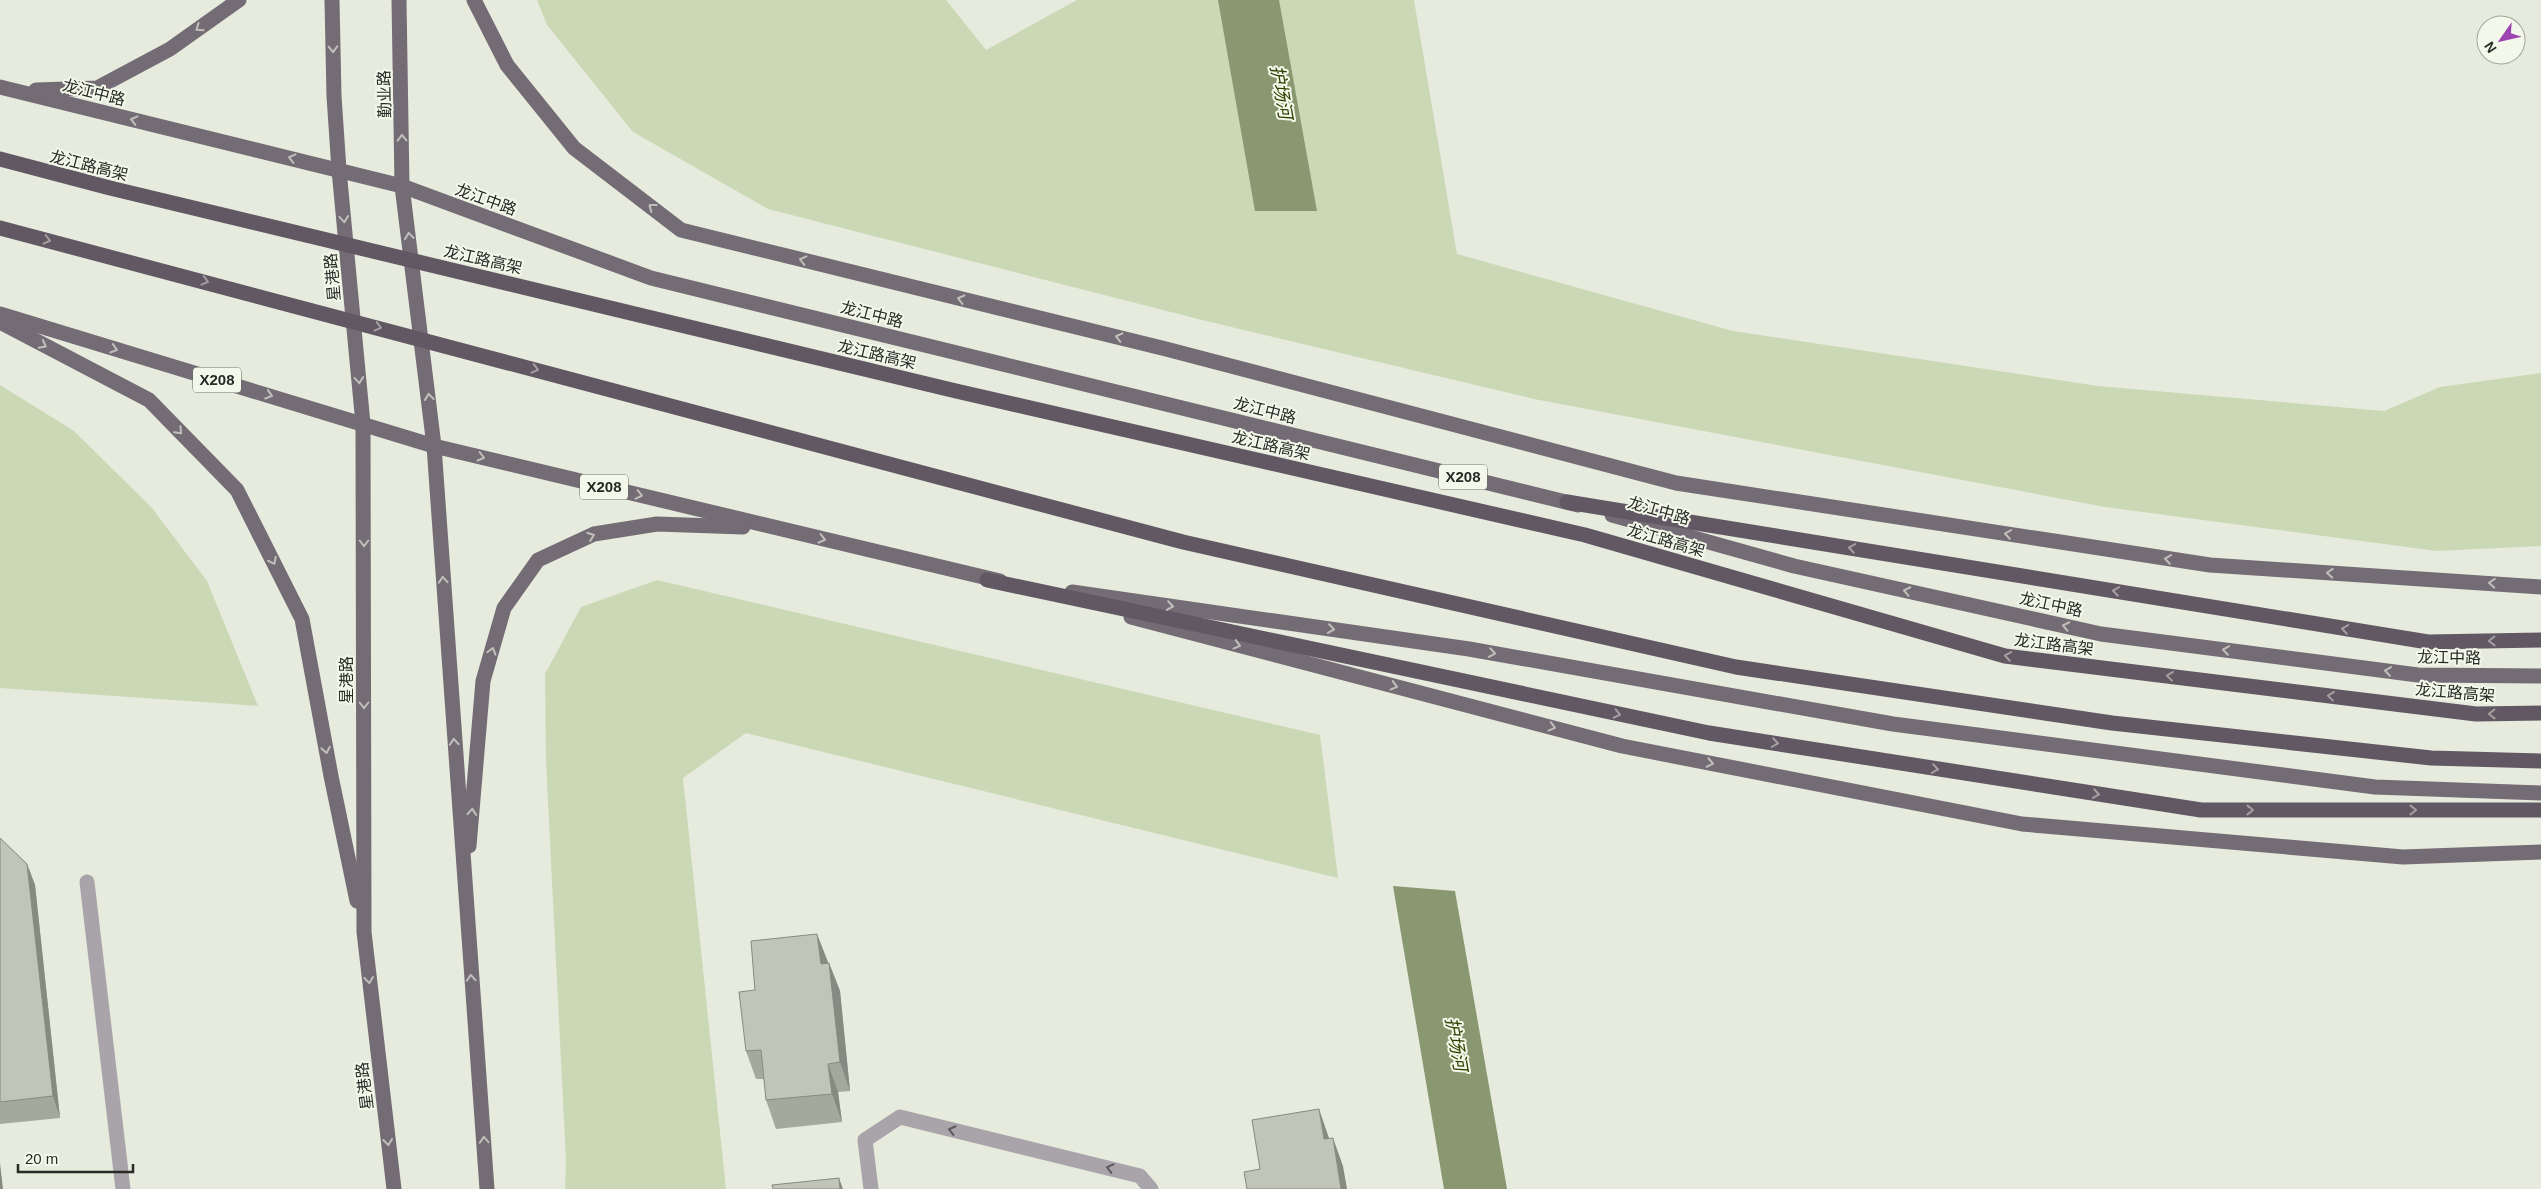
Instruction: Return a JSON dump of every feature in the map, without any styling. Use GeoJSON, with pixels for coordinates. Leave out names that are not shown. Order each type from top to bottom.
{"type":"FeatureCollection","features":[{"type":"Feature","properties":{"kind":"highway","name":"龙江路高架"},"geometry":{"type":"LineString","coordinates":[[0,160],[937,386],[1586,535],[2006,656],[2476,714],[2541,713]]}},
{"type":"Feature","properties":{"kind":"highway"},"geometry":{"type":"LineString","coordinates":[[0,228],[1183,542],[1736,667],[2112,724],[2431,758],[2541,762]]}},
{"type":"Feature","properties":{"kind":"highway"},"geometry":{"type":"LineString","coordinates":[[1567,502],[2428,642],[2541,640]]}},
{"type":"Feature","properties":{"kind":"highway"},"geometry":{"type":"LineString","coordinates":[[987,580],[1709,733],[2201,810],[2541,810]]}},
{"type":"Feature","properties":{"kind":"main road"},"geometry":{"type":"LineString","coordinates":[[18,91],[97,88],[170,49],[239,0]]}},
{"type":"Feature","properties":{"kind":"main road"},"geometry":{"type":"LineString","coordinates":[[332,0],[334,96],[339,170]]}},
{"type":"Feature","properties":{"kind":"main road","name":"勤业路"},"geometry":{"type":"LineString","coordinates":[[399,0],[402,186]]}},
{"type":"Feature","properties":{"kind":"main road"},"geometry":{"type":"LineString","coordinates":[[474,0],[507,65],[574,148],[681,230],[1166,349],[1676,483],[2210,565],[2541,586]]}},
{"type":"Feature","properties":{"kind":"main road","name":"龙江中路"},"geometry":{"type":"LineString","coordinates":[[0,87],[402,186],[651,278],[1567,502],[1794,566],[2102,634],[2418,675],[2541,676]]}},
{"type":"Feature","properties":{"kind":"main road","name":"星港路"},"geometry":{"type":"LineString","coordinates":[[339,170],[364,424],[364,932],[394,1189]]}},
{"type":"Feature","properties":{"kind":"main road"},"geometry":{"type":"LineString","coordinates":[[402,186],[434,446],[487,1189]]}},
{"type":"Feature","properties":{"kind":"main road","name":"X208"},"geometry":{"type":"LineString","coordinates":[[0,314],[434,446],[987,580],[1469,649],[1903,726],[2375,787],[2541,793]]}},
{"type":"Feature","properties":{"kind":"main road"},"geometry":{"type":"LineString","coordinates":[[0,322],[149,400],[237,490],[302,620],[331,776],[364,932]]}},
{"type":"Feature","properties":{"kind":"main road"},"geometry":{"type":"LineString","coordinates":[[465,896],[483,681],[504,608],[538,560],[594,534],[657,524],[774,528]]}},
{"type":"Feature","properties":{"kind":"main road"},"geometry":{"type":"LineString","coordinates":[[987,580],[1622,746],[2022,824],[2403,858],[2541,852]]}},
{"type":"Feature","properties":{"kind":"lane"},"geometry":{"type":"LineString","coordinates":[[87,882],[123,1189]]}},
{"type":"Feature","properties":{"kind":"lane"},"geometry":{"type":"LineString","coordinates":[[871,1189],[865,1140],[900,1117],[1140,1176],[1151,1189]]}},
{"type":"Feature","properties":{"kind":"shaded area"},"geometry":{"type":"Polygon","coordinates":[[[537,0],[946,0],[986,50],[1077,0],[1414,0],[1457,254],[1733,331],[2098,386],[2384,411],[2440,387],[2541,373],[2541,546],[2437,551],[2105,507],[1534,399],[1202,320],[768,209],[633,132],[547,25],[537,0]]]}},
{"type":"Feature","properties":{"kind":"shaded area"},"geometry":{"type":"Polygon","coordinates":[[[0,385],[74,431],[152,508],[207,581],[258,706],[0,688],[0,385]]]}},
{"type":"Feature","properties":{"kind":"shaded area"},"geometry":{"type":"Polygon","coordinates":[[[657,580],[1320,735],[1338,878],[746,733],[683,778],[726,1189],[565,1189],[566,1161],[546,762],[545,674],[581,607],[657,580]]]}},
{"type":"Feature","properties":{"kind":"water","name":"护场河"},"geometry":{"type":"Polygon","coordinates":[[[1218,0],[1279,0],[1317,211],[1255,211],[1218,0]]]}},
{"type":"Feature","properties":{"kind":"water","name":"护场河"},"geometry":{"type":"Polygon","coordinates":[[[1393,886],[1455,891],[1507,1189],[1444,1189],[1393,886]]]}},
{"type":"Feature","properties":{"kind":"building"},"geometry":{"type":"Polygon","coordinates":[[[0,838],[27,864],[53,1096],[0,1102],[0,838]]]}},
{"type":"Feature","properties":{"kind":"building"},"geometry":{"type":"Polygon","coordinates":[[[817,934],[821,964],[829,963],[840,1062],[828,1064],[832,1094],[766,1100],[761,1050],[746,1051],[739,992],[755,990],[751,941],[817,934]]]}},
{"type":"Feature","properties":{"kind":"building"},"geometry":{"type":"Polygon","coordinates":[[[1319,1109],[1324,1139],[1333,1138],[1341,1189],[1247,1189],[1244,1172],[1260,1169],[1252,1120],[1319,1109]]]}},
{"type":"Feature","properties":{"kind":"building"},"geometry":{"type":"Polygon","coordinates":[[[839,1178],[840,1189],[773,1189],[772,1185],[839,1178]]]}}]}
